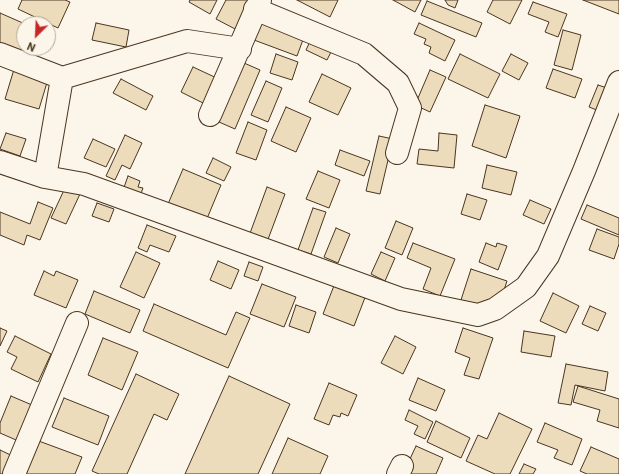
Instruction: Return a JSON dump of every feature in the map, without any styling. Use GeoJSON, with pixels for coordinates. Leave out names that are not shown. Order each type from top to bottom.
{"type":"FeatureCollection","features":[{"type":"Feature","properties":{"kind":"street"},"geometry":{"type":"LineString","coordinates":[[210,115],[258,5],[364,54],[398,83],[410,108],[397,153]]}},
{"type":"Feature","properties":{"kind":"street"},"geometry":{"type":"LineString","coordinates":[[0,54],[62,78],[187,41],[240,49]]}},
{"type":"Feature","properties":{"kind":"street"},"geometry":{"type":"LineString","coordinates":[[45,177],[62,78]]}},
{"type":"Feature","properties":{"kind":"street"},"geometry":{"type":"LineString","coordinates":[[0,162],[45,177],[84,184],[401,299],[478,315],[495,309],[526,287],[548,256],[584,171],[619,82]]}},
{"type":"Feature","properties":{"kind":"street"},"geometry":{"type":"LineString","coordinates":[[14,474],[77,324]]}},
{"type":"Feature","properties":{"kind":"building"},"geometry":{"type":"Polygon","coordinates":[[[22,0],[65,0],[70,2],[58,28],[56,27],[56,16],[33,16],[18,9],[22,0]]]}},
{"type":"Feature","properties":{"kind":"building"},"geometry":{"type":"Polygon","coordinates":[[[190,0],[217,0],[210,14],[189,2],[190,0]]]}},
{"type":"Feature","properties":{"kind":"building"},"geometry":{"type":"Polygon","coordinates":[[[226,0],[252,0],[237,30],[216,19],[226,0]]]}},
{"type":"Feature","properties":{"kind":"building"},"geometry":{"type":"Polygon","coordinates":[[[297,0],[338,0],[330,17],[297,0]]]}},
{"type":"Feature","properties":{"kind":"building"},"geometry":{"type":"Polygon","coordinates":[[[393,0],[421,0],[415,12],[393,0]]]}},
{"type":"Feature","properties":{"kind":"building"},"geometry":{"type":"Polygon","coordinates":[[[445,0],[458,0],[455,8],[448,5],[445,0]]]}},
{"type":"Feature","properties":{"kind":"building"},"geometry":{"type":"Polygon","coordinates":[[[493,0],[522,0],[510,24],[487,12],[493,0]]]}},
{"type":"Feature","properties":{"kind":"building"},"geometry":{"type":"Polygon","coordinates":[[[583,0],[619,0],[619,14],[583,0]]]}},
{"type":"Feature","properties":{"kind":"building"},"geometry":{"type":"Polygon","coordinates":[[[427,1],[482,23],[476,37],[421,15],[427,1]]]}},
{"type":"Feature","properties":{"kind":"building"},"geometry":{"type":"Polygon","coordinates":[[[533,2],[567,14],[558,37],[545,32],[549,22],[528,14],[533,2]]]}},
{"type":"Feature","properties":{"kind":"building"},"geometry":{"type":"Polygon","coordinates":[[[0,13],[16,20],[16,52],[0,45],[0,13]]]}},
{"type":"Feature","properties":{"kind":"building"},"geometry":{"type":"Polygon","coordinates":[[[262,20],[304,37],[297,56],[254,40],[262,20]]]}},
{"type":"Feature","properties":{"kind":"building"},"geometry":{"type":"Polygon","coordinates":[[[96,23],[129,30],[126,47],[92,40],[96,23]]]}},
{"type":"Feature","properties":{"kind":"building"},"geometry":{"type":"Polygon","coordinates":[[[419,23],[455,40],[445,61],[429,53],[431,47],[424,44],[426,39],[414,34],[419,23]]]}},
{"type":"Feature","properties":{"kind":"building"},"geometry":{"type":"Polygon","coordinates":[[[563,30],[581,35],[572,70],[554,65],[563,30]]]}},
{"type":"Feature","properties":{"kind":"building"},"geometry":{"type":"Polygon","coordinates":[[[313,35],[334,46],[327,60],[306,50],[313,35]]]}},
{"type":"Feature","properties":{"kind":"building"},"geometry":{"type":"Polygon","coordinates":[[[276,54],[298,62],[292,80],[270,73],[276,54]]]}},
{"type":"Feature","properties":{"kind":"building"},"geometry":{"type":"Polygon","coordinates":[[[460,54],[500,74],[488,98],[448,79],[460,54]]]}},
{"type":"Feature","properties":{"kind":"building"},"geometry":{"type":"Polygon","coordinates":[[[511,54],[528,63],[519,80],[502,71],[511,54]]]}},
{"type":"Feature","properties":{"kind":"building"},"geometry":{"type":"Polygon","coordinates":[[[244,63],[260,70],[235,129],[219,122],[244,63]]]}},
{"type":"Feature","properties":{"kind":"building"},"geometry":{"type":"Polygon","coordinates":[[[15,66],[49,76],[39,109],[5,99],[15,66]]]}},
{"type":"Feature","properties":{"kind":"building"},"geometry":{"type":"Polygon","coordinates":[[[193,67],[221,80],[209,106],[181,92],[193,67]]]}},
{"type":"Feature","properties":{"kind":"building"},"geometry":{"type":"Polygon","coordinates":[[[553,69],[582,79],[575,98],[546,88],[553,69]]]}},
{"type":"Feature","properties":{"kind":"building"},"geometry":{"type":"Polygon","coordinates":[[[430,70],[446,77],[430,112],[415,105],[430,70]]]}},
{"type":"Feature","properties":{"kind":"building"},"geometry":{"type":"Polygon","coordinates":[[[322,74],[351,88],[338,115],[309,102],[322,74]]]}},
{"type":"Feature","properties":{"kind":"building"},"geometry":{"type":"Polygon","coordinates":[[[121,79],[153,96],[146,110],[113,93],[121,79]]]}},
{"type":"Feature","properties":{"kind":"building"},"geometry":{"type":"Polygon","coordinates":[[[266,81],[282,88],[268,122],[251,115],[266,81]]]}},
{"type":"Feature","properties":{"kind":"building"},"geometry":{"type":"Polygon","coordinates":[[[598,85],[610,89],[602,112],[589,107],[598,85]]]}},
{"type":"Feature","properties":{"kind":"building"},"geometry":{"type":"Polygon","coordinates":[[[485,105],[520,116],[506,158],[472,146],[485,105]]]}},
{"type":"Feature","properties":{"kind":"building"},"geometry":{"type":"Polygon","coordinates":[[[286,107],[311,118],[296,152],[271,141],[286,107]]]}},
{"type":"Feature","properties":{"kind":"building"},"geometry":{"type":"Polygon","coordinates":[[[248,122],[267,130],[256,160],[236,153],[248,122]]]}},
{"type":"Feature","properties":{"kind":"building"},"geometry":{"type":"Polygon","coordinates":[[[6,133],[26,139],[20,156],[0,149],[6,133]]]}},
{"type":"Feature","properties":{"kind":"building"},"geometry":{"type":"Polygon","coordinates":[[[439,133],[457,135],[454,168],[417,164],[419,149],[438,151],[439,133]]]}},
{"type":"Feature","properties":{"kind":"building"},"geometry":{"type":"Polygon","coordinates":[[[125,135],[142,143],[130,169],[122,165],[115,180],[106,176],[125,135]]]}},
{"type":"Feature","properties":{"kind":"building"},"geometry":{"type":"Polygon","coordinates":[[[379,136],[393,139],[380,194],[366,191],[379,136]]]}},
{"type":"Feature","properties":{"kind":"building"},"geometry":{"type":"Polygon","coordinates":[[[93,139],[115,149],[106,167],[84,158],[93,139]]]}},
{"type":"Feature","properties":{"kind":"building"},"geometry":{"type":"Polygon","coordinates":[[[340,150],[370,161],[364,176],[335,165],[340,150]]]}},
{"type":"Feature","properties":{"kind":"building"},"geometry":{"type":"Polygon","coordinates":[[[213,158],[231,167],[224,181],[206,173],[213,158]]]}},
{"type":"Feature","properties":{"kind":"building"},"geometry":{"type":"Polygon","coordinates":[[[487,165],[517,172],[511,195],[482,188],[487,165]]]}},
{"type":"Feature","properties":{"kind":"building"},"geometry":{"type":"Polygon","coordinates":[[[183,169],[221,185],[206,221],[168,204],[183,169]]]}},
{"type":"Feature","properties":{"kind":"building"},"geometry":{"type":"Polygon","coordinates":[[[318,171],[340,180],[329,208],[306,199],[318,171]]]}},
{"type":"Feature","properties":{"kind":"building"},"geometry":{"type":"Polygon","coordinates":[[[128,176],[140,181],[138,187],[143,188],[139,199],[122,193],[128,176]]]}},
{"type":"Feature","properties":{"kind":"building"},"geometry":{"type":"Polygon","coordinates":[[[267,187],[285,194],[267,242],[249,236],[267,187]]]}},
{"type":"Feature","properties":{"kind":"building"},"geometry":{"type":"Polygon","coordinates":[[[65,188],[80,194],[66,224],[51,218],[65,188]]]}},
{"type":"Feature","properties":{"kind":"building"},"geometry":{"type":"Polygon","coordinates":[[[467,194],[487,200],[480,220],[461,214],[467,194]]]}},
{"type":"Feature","properties":{"kind":"building"},"geometry":{"type":"Polygon","coordinates":[[[530,200],[551,209],[544,224],[523,215],[530,200]]]}},
{"type":"Feature","properties":{"kind":"building"},"geometry":{"type":"Polygon","coordinates":[[[38,202],[53,208],[40,240],[27,235],[24,245],[0,235],[0,212],[30,224],[38,202]]]}},
{"type":"Feature","properties":{"kind":"building"},"geometry":{"type":"Polygon","coordinates":[[[97,203],[114,209],[109,222],[92,216],[97,203]]]}},
{"type":"Feature","properties":{"kind":"building"},"geometry":{"type":"Polygon","coordinates":[[[587,205],[619,218],[619,235],[581,219],[587,205]]]}},
{"type":"Feature","properties":{"kind":"building"},"geometry":{"type":"Polygon","coordinates":[[[313,208],[326,212],[311,254],[298,250],[313,208]]]}},
{"type":"Feature","properties":{"kind":"building"},"geometry":{"type":"Polygon","coordinates":[[[396,221],[413,228],[402,255],[385,248],[396,221]]]}},
{"type":"Feature","properties":{"kind":"building"},"geometry":{"type":"Polygon","coordinates":[[[147,225],[176,236],[169,252],[150,245],[147,252],[138,248],[147,225]]]}},
{"type":"Feature","properties":{"kind":"building"},"geometry":{"type":"Polygon","coordinates":[[[336,228],[350,234],[338,263],[324,257],[336,228]]]}},
{"type":"Feature","properties":{"kind":"building"},"geometry":{"type":"Polygon","coordinates":[[[597,229],[619,237],[619,244],[614,259],[589,250],[597,229]]]}},
{"type":"Feature","properties":{"kind":"building"},"geometry":{"type":"Polygon","coordinates":[[[413,243],[455,259],[440,296],[423,289],[431,268],[407,258],[413,243]]]}},
{"type":"Feature","properties":{"kind":"building"},"geometry":{"type":"Polygon","coordinates":[[[486,243],[496,247],[497,243],[507,246],[498,270],[479,262],[486,243]]]}},
{"type":"Feature","properties":{"kind":"building"},"geometry":{"type":"Polygon","coordinates":[[[136,252],[160,263],[144,298],[120,287],[136,252]]]}},
{"type":"Feature","properties":{"kind":"building"},"geometry":{"type":"Polygon","coordinates":[[[381,252],[395,258],[385,281],[371,274],[381,252]]]}},
{"type":"Feature","properties":{"kind":"building"},"geometry":{"type":"Polygon","coordinates":[[[218,261],[239,270],[231,289],[210,280],[218,261]]]}},
{"type":"Feature","properties":{"kind":"building"},"geometry":{"type":"Polygon","coordinates":[[[249,262],[263,267],[258,281],[244,276],[249,262]]]}},
{"type":"Feature","properties":{"kind":"building"},"geometry":{"type":"Polygon","coordinates":[[[471,269],[507,281],[502,296],[476,309],[460,303],[471,269]]]}},
{"type":"Feature","properties":{"kind":"building"},"geometry":{"type":"Polygon","coordinates":[[[44,271],[54,276],[56,271],[78,280],[66,308],[34,295],[44,271]]]}},
{"type":"Feature","properties":{"kind":"building"},"geometry":{"type":"Polygon","coordinates":[[[335,283],[366,295],[354,326],[323,314],[335,283]]]}},
{"type":"Feature","properties":{"kind":"building"},"geometry":{"type":"Polygon","coordinates":[[[262,284],[296,297],[284,327],[250,314],[262,284]]]}},
{"type":"Feature","properties":{"kind":"building"},"geometry":{"type":"Polygon","coordinates":[[[94,291],[140,310],[130,333],[85,314],[94,291]]]}},
{"type":"Feature","properties":{"kind":"building"},"geometry":{"type":"Polygon","coordinates":[[[553,293],[579,306],[566,333],[540,321],[553,293]]]}},
{"type":"Feature","properties":{"kind":"building"},"geometry":{"type":"Polygon","coordinates":[[[154,304],[226,335],[236,312],[250,318],[228,368],[143,331],[154,304]]]}},
{"type":"Feature","properties":{"kind":"building"},"geometry":{"type":"Polygon","coordinates":[[[296,305],[316,312],[309,333],[289,326],[296,305]]]}},
{"type":"Feature","properties":{"kind":"building"},"geometry":{"type":"Polygon","coordinates":[[[590,306],[606,313],[598,331],[582,324],[590,306]]]}},
{"type":"Feature","properties":{"kind":"building"},"geometry":{"type":"Polygon","coordinates":[[[0,328],[7,331],[0,346],[0,328]]]}},
{"type":"Feature","properties":{"kind":"building"},"geometry":{"type":"Polygon","coordinates":[[[463,328],[493,338],[479,379],[464,375],[470,358],[455,352],[463,328]]]}},
{"type":"Feature","properties":{"kind":"building"},"geometry":{"type":"Polygon","coordinates":[[[524,331],[555,336],[551,357],[521,352],[524,331]]]}},
{"type":"Feature","properties":{"kind":"building"},"geometry":{"type":"Polygon","coordinates":[[[15,336],[51,354],[38,382],[11,369],[17,357],[7,352],[15,336]]]}},
{"type":"Feature","properties":{"kind":"building"},"geometry":{"type":"Polygon","coordinates":[[[395,336],[416,347],[403,374],[381,363],[395,336]]]}},
{"type":"Feature","properties":{"kind":"building"},"geometry":{"type":"Polygon","coordinates":[[[103,338],[138,352],[122,390],[88,375],[103,338]]]}},
{"type":"Feature","properties":{"kind":"building"},"geometry":{"type":"Polygon","coordinates":[[[566,364],[608,372],[605,391],[575,385],[571,405],[558,403],[566,364]]]}},
{"type":"Feature","properties":{"kind":"building"},"geometry":{"type":"Polygon","coordinates":[[[136,374],[179,394],[167,420],[154,414],[127,474],[99,474],[92,471],[136,374]]]}},
{"type":"Feature","properties":{"kind":"building"},"geometry":{"type":"Polygon","coordinates":[[[229,376],[290,404],[258,474],[185,474],[229,376]]]}},
{"type":"Feature","properties":{"kind":"building"},"geometry":{"type":"Polygon","coordinates":[[[418,378],[445,390],[436,411],[409,400],[418,378]]]}},
{"type":"Feature","properties":{"kind":"building"},"geometry":{"type":"Polygon","coordinates":[[[329,383],[357,395],[348,416],[341,413],[340,417],[333,415],[329,425],[314,419],[329,383]]]}},
{"type":"Feature","properties":{"kind":"building"},"geometry":{"type":"Polygon","coordinates":[[[578,386],[619,399],[619,428],[597,421],[600,410],[573,402],[578,386]]]}},
{"type":"Feature","properties":{"kind":"building"},"geometry":{"type":"Polygon","coordinates":[[[11,396],[39,408],[23,443],[0,433],[0,423],[11,396]]]}},
{"type":"Feature","properties":{"kind":"building"},"geometry":{"type":"Polygon","coordinates":[[[64,398],[109,416],[98,445],[52,427],[64,398]]]}},
{"type":"Feature","properties":{"kind":"building"},"geometry":{"type":"Polygon","coordinates":[[[409,410],[433,422],[425,439],[414,434],[418,426],[405,420],[409,410]]]}},
{"type":"Feature","properties":{"kind":"building"},"geometry":{"type":"Polygon","coordinates":[[[499,413],[532,429],[510,474],[495,474],[466,461],[478,435],[487,439],[499,413]]]}},
{"type":"Feature","properties":{"kind":"building"},"geometry":{"type":"Polygon","coordinates":[[[436,421],[470,438],[461,458],[427,442],[436,421]]]}},
{"type":"Feature","properties":{"kind":"building"},"geometry":{"type":"Polygon","coordinates":[[[545,423],[582,439],[572,465],[554,458],[558,450],[537,442],[545,423]]]}},
{"type":"Feature","properties":{"kind":"building"},"geometry":{"type":"Polygon","coordinates":[[[288,438],[328,456],[320,474],[272,474],[288,438]]]}},
{"type":"Feature","properties":{"kind":"building"},"geometry":{"type":"Polygon","coordinates":[[[36,440],[82,457],[75,474],[23,474],[36,440]]]}},
{"type":"Feature","properties":{"kind":"building"},"geometry":{"type":"Polygon","coordinates":[[[416,446],[443,458],[436,474],[403,474],[416,446]]]}},
{"type":"Feature","properties":{"kind":"building"},"geometry":{"type":"Polygon","coordinates":[[[591,447],[619,459],[619,474],[587,474],[580,471],[591,447]]]}},
{"type":"Feature","properties":{"kind":"building"},"geometry":{"type":"Polygon","coordinates":[[[0,450],[19,459],[12,474],[0,474],[0,450]]]}},
{"type":"Feature","properties":{"kind":"building"},"geometry":{"type":"Polygon","coordinates":[[[524,464],[536,469],[533,474],[519,474],[524,464]]]}}]}
